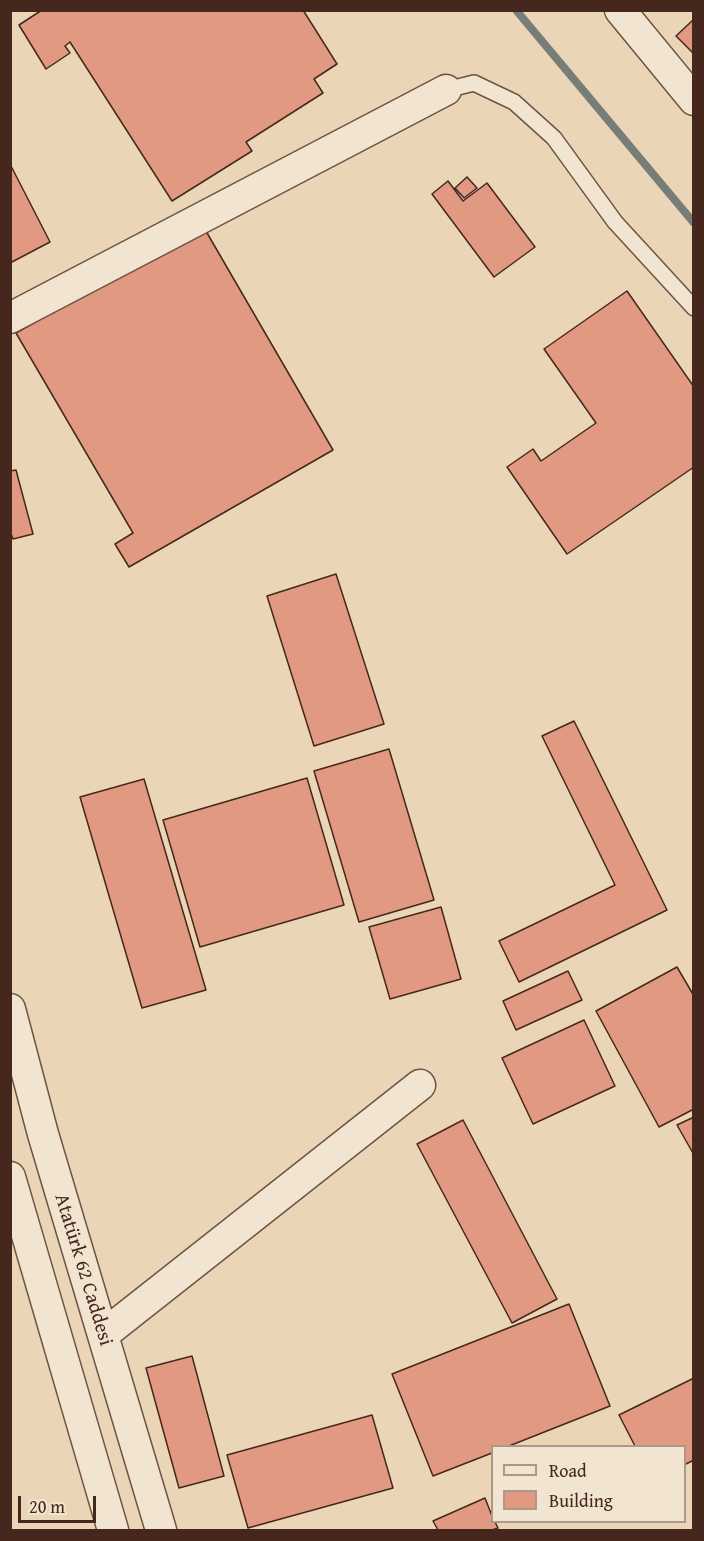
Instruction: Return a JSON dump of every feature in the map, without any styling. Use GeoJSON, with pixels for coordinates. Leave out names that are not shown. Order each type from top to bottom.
{"type":"FeatureCollection","features":[{"type":"Feature","properties":{"kind":"street"},"geometry":{"type":"LineString","coordinates":[[620,10],[693,100]]}},
{"type":"Feature","properties":{"kind":"street"},"geometry":{"type":"LineString","coordinates":[[10,318],[446,90]]}},
{"type":"Feature","properties":{"kind":"street","name":"Atatürk 62 Caddesi"},"geometry":{"type":"LineString","coordinates":[[10,1009],[43,1134],[161,1530]]}},
{"type":"Feature","properties":{"kind":"street"},"geometry":{"type":"LineString","coordinates":[[103,1335],[420,1085]]}},
{"type":"Feature","properties":{"kind":"street"},"geometry":{"type":"LineString","coordinates":[[10,1177],[113,1530]]}},
{"type":"Feature","properties":{"kind":"lane"},"geometry":{"type":"LineString","coordinates":[[446,90],[474,83],[514,102],[554,138],[615,222],[693,308]]}},
{"type":"Feature","properties":{"kind":"building"},"geometry":{"type":"Polygon","coordinates":[[[42,10],[303,10],[337,64],[314,79],[323,93],[246,142],[252,151],[172,201],[70,42],[65,46],[70,53],[46,69],[19,25],[42,10]]]}},
{"type":"Feature","properties":{"kind":"building"},"geometry":{"type":"Polygon","coordinates":[[[694,19],[694,54],[676,36],[694,19]]]}},
{"type":"Feature","properties":{"kind":"building"},"geometry":{"type":"Polygon","coordinates":[[[10,164],[50,242],[10,263],[10,164]]]}},
{"type":"Feature","properties":{"kind":"building"},"geometry":{"type":"Polygon","coordinates":[[[467,177],[477,188],[464,198],[455,188],[467,177]]]}},
{"type":"Feature","properties":{"kind":"building"},"geometry":{"type":"Polygon","coordinates":[[[448,181],[463,201],[487,183],[535,247],[494,277],[432,194],[448,181]]]}},
{"type":"Feature","properties":{"kind":"building"},"geometry":{"type":"Polygon","coordinates":[[[203,226],[333,450],[129,567],[115,544],[133,533],[16,333],[203,226]]]}},
{"type":"Feature","properties":{"kind":"building"},"geometry":{"type":"Polygon","coordinates":[[[627,291],[694,387],[694,467],[567,554],[507,467],[533,449],[541,461],[596,423],[544,349],[627,291]]]}},
{"type":"Feature","properties":{"kind":"building"},"geometry":{"type":"Polygon","coordinates":[[[16,470],[33,534],[13,539],[10,531],[10,471],[16,470]]]}},
{"type":"Feature","properties":{"kind":"building"},"geometry":{"type":"Polygon","coordinates":[[[336,574],[384,724],[314,746],[267,596],[336,574]]]}},
{"type":"Feature","properties":{"kind":"building"},"geometry":{"type":"Polygon","coordinates":[[[574,721],[667,910],[519,982],[499,941],[615,885],[542,736],[574,721]]]}},
{"type":"Feature","properties":{"kind":"building"},"geometry":{"type":"Polygon","coordinates":[[[389,749],[434,900],[359,922],[314,771],[389,749]]]}},
{"type":"Feature","properties":{"kind":"building"},"geometry":{"type":"Polygon","coordinates":[[[307,778],[344,905],[200,947],[163,820],[307,778]]]}},
{"type":"Feature","properties":{"kind":"building"},"geometry":{"type":"Polygon","coordinates":[[[144,779],[206,990],[142,1008],[80,797],[144,779]]]}},
{"type":"Feature","properties":{"kind":"building"},"geometry":{"type":"Polygon","coordinates":[[[441,907],[461,979],[390,999],[369,927],[441,907]]]}},
{"type":"Feature","properties":{"kind":"building"},"geometry":{"type":"Polygon","coordinates":[[[677,967],[694,996],[694,1109],[659,1127],[596,1011],[677,967]]]}},
{"type":"Feature","properties":{"kind":"building"},"geometry":{"type":"Polygon","coordinates":[[[568,971],[582,1000],[516,1030],[503,1001],[568,971]]]}},
{"type":"Feature","properties":{"kind":"building"},"geometry":{"type":"Polygon","coordinates":[[[584,1020],[615,1086],[533,1124],[502,1058],[584,1020]]]}},
{"type":"Feature","properties":{"kind":"building"},"geometry":{"type":"Polygon","coordinates":[[[694,1117],[694,1155],[677,1125],[694,1117]]]}},
{"type":"Feature","properties":{"kind":"building"},"geometry":{"type":"Polygon","coordinates":[[[463,1120],[557,1299],[512,1323],[417,1144],[463,1120]]]}},
{"type":"Feature","properties":{"kind":"building"},"geometry":{"type":"Polygon","coordinates":[[[569,1304],[610,1406],[512,1445],[491,1445],[491,1453],[433,1476],[392,1374],[569,1304]]]}},
{"type":"Feature","properties":{"kind":"building"},"geometry":{"type":"Polygon","coordinates":[[[192,1356],[224,1476],[179,1488],[146,1368],[192,1356]]]}},
{"type":"Feature","properties":{"kind":"building"},"geometry":{"type":"Polygon","coordinates":[[[694,1378],[694,1460],[686,1464],[686,1445],[634,1445],[619,1415],[694,1378]]]}},
{"type":"Feature","properties":{"kind":"building"},"geometry":{"type":"Polygon","coordinates":[[[372,1415],[393,1488],[248,1528],[227,1455],[372,1415]]]}},
{"type":"Feature","properties":{"kind":"building"},"geometry":{"type":"Polygon","coordinates":[[[485,1498],[491,1513],[491,1523],[496,1523],[498,1528],[438,1530],[433,1521],[485,1498]]]}},
{"type":"Feature","properties":{"kind":"waterway"},"geometry":{"type":"LineString","coordinates":[[516,10],[694,223]]}}]}
